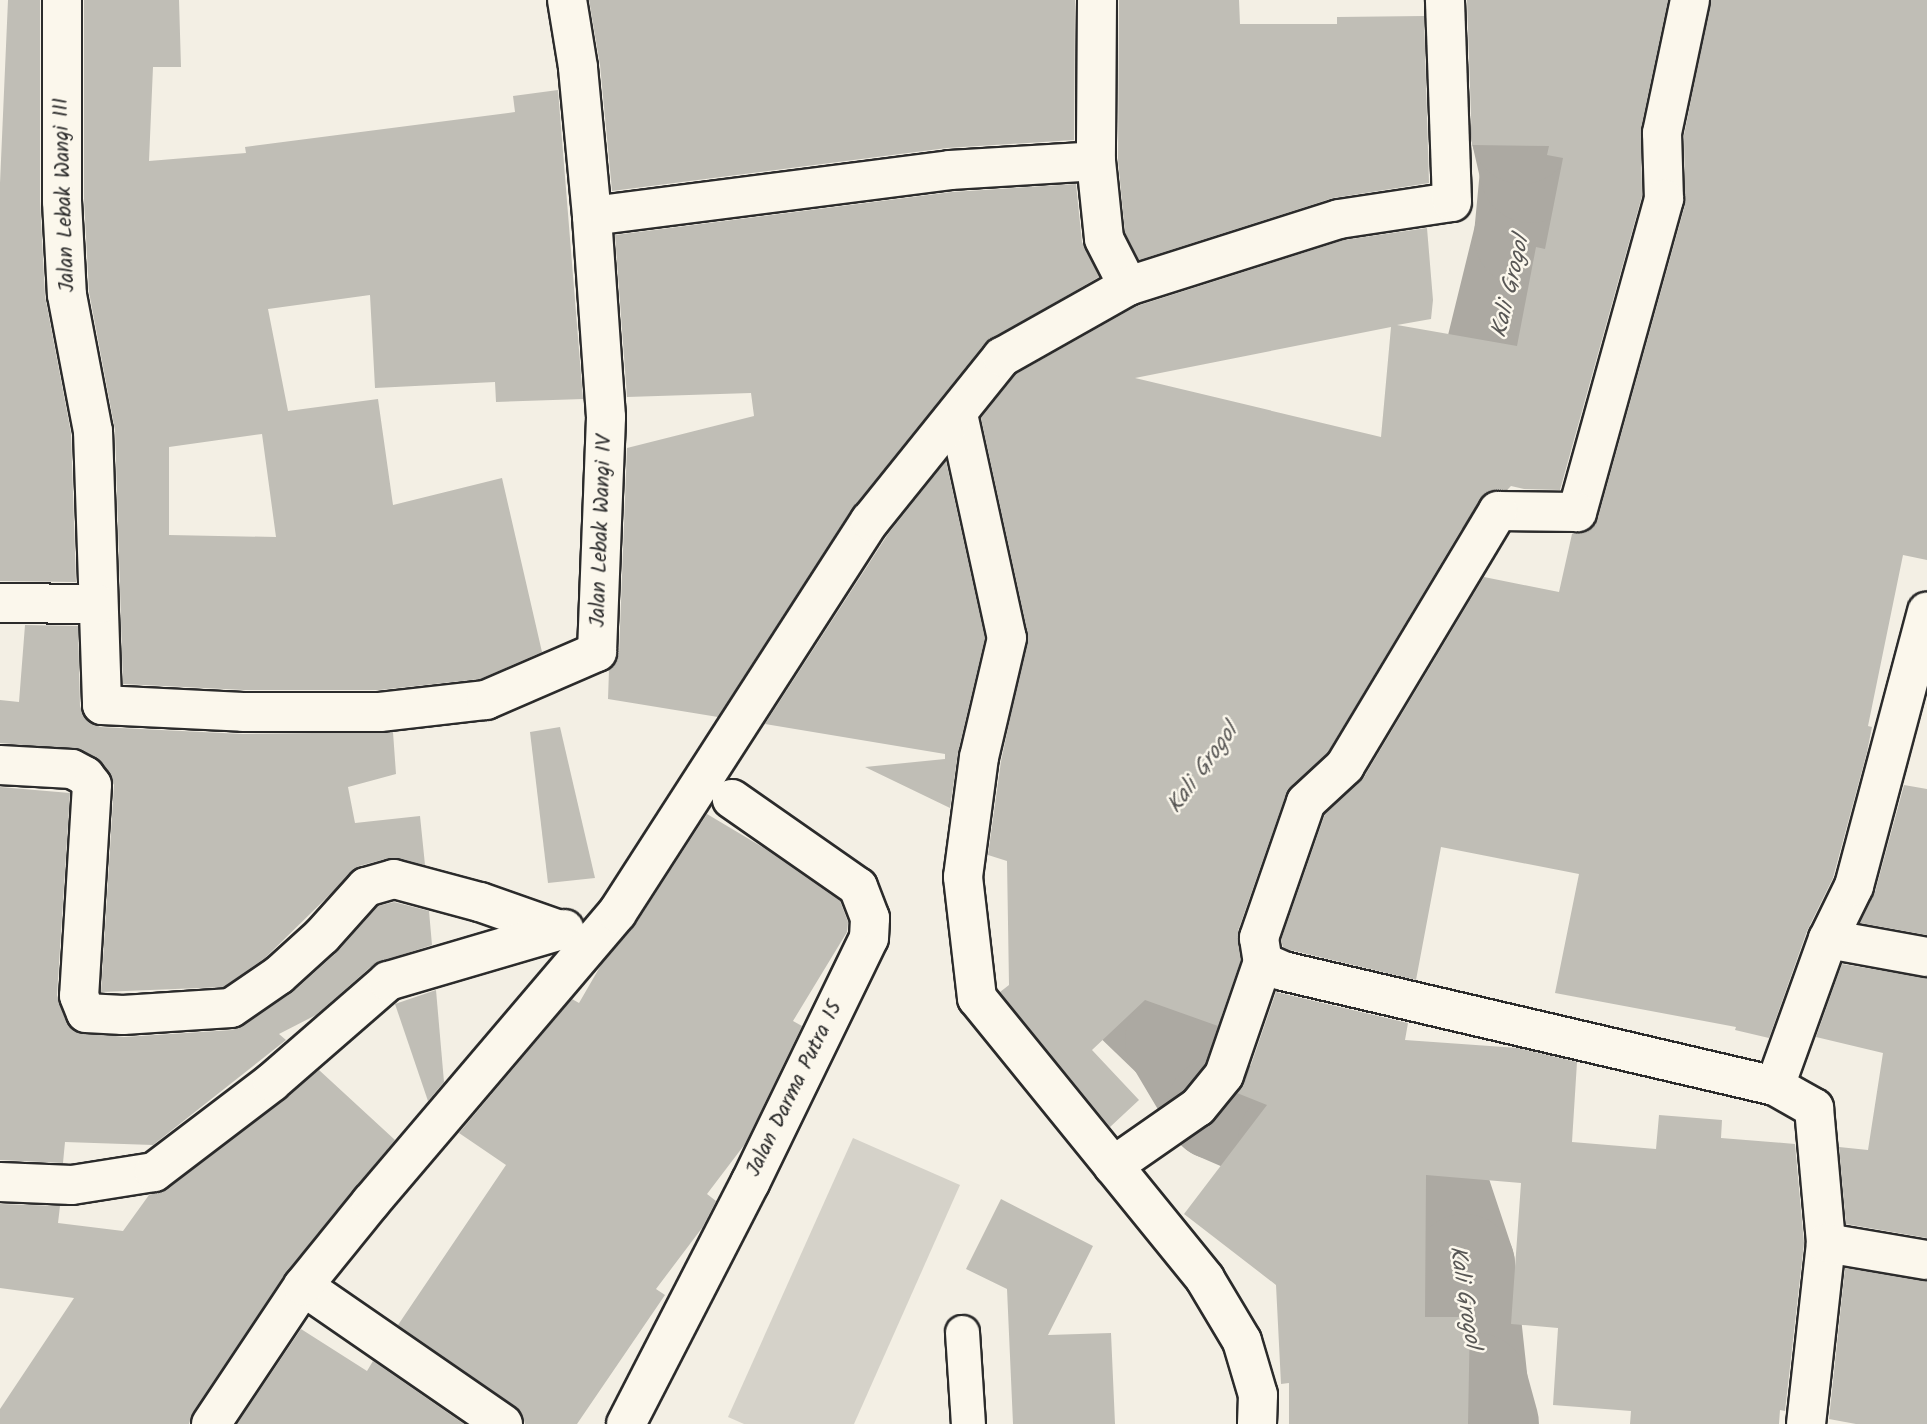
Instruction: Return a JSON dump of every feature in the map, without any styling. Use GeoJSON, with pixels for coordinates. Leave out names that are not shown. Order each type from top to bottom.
{"type":"FeatureCollection","features":[{"type":"Feature","properties":{"kind":"street","name":"Jalan Lebak Wangi III"},"geometry":{"type":"LineString","coordinates":[[62,0],[62,201],[67,295],[93,430],[98,604]]}},
{"type":"Feature","properties":{"kind":"street","name":"Jalan Lebak Wangi IV"},"geometry":{"type":"LineString","coordinates":[[98,604],[102,705],[243,712],[380,712],[486,700],[597,652],[606,416],[592,216],[578,67],[567,0]]}},
{"type":"Feature","properties":{"kind":"street"},"geometry":{"type":"LineString","coordinates":[[1097,0],[1096,161],[1104,239],[1128,286]]}},
{"type":"Feature","properties":{"kind":"street"},"geometry":{"type":"LineString","coordinates":[[211,1424],[303,1286],[617,913],[870,521],[1002,357],[1128,286],[1339,219],[1452,202],[1445,0]]}},
{"type":"Feature","properties":{"kind":"street"},"geometry":{"type":"LineString","coordinates":[[1113,1166],[1198,1107],[1224,1075],[1263,962],[1259,939],[1306,802],[1345,766],[1497,511],[1577,512],[1664,199],[1662,133],[1690,0]]}},
{"type":"Feature","properties":{"kind":"street"},"geometry":{"type":"LineString","coordinates":[[592,216],[950,170],[1096,161]]}},
{"type":"Feature","properties":{"kind":"street"},"geometry":{"type":"LineString","coordinates":[[957,414],[1007,638],[979,757],[963,877],[977,998],[1205,1279],[1242,1341],[1258,1395],[1257,1424]]}},
{"type":"Feature","properties":{"kind":"street"},"geometry":{"type":"LineString","coordinates":[[0,603],[98,604]]}},
{"type":"Feature","properties":{"kind":"street"},"geometry":{"type":"LineString","coordinates":[[1774,1086],[1828,939],[1854,886],[1927,612]]}},
{"type":"Feature","properties":{"kind":"street"},"geometry":{"type":"LineString","coordinates":[[0,765],[72,769],[85,776],[92,785],[79,996],[86,1013],[123,1015],[231,1008],[279,975],[322,936],[366,887],[394,879],[480,902],[560,930]]}},
{"type":"Feature","properties":{"kind":"street","name":"Jalan Darma Putra 15"},"geometry":{"type":"LineString","coordinates":[[626,1424],[750,1183],[869,939],[870,918],[858,887],[732,799]]}},
{"type":"Feature","properties":{"kind":"street"},"geometry":{"type":"LineString","coordinates":[[0,1182],[72,1185],[155,1172],[272,1082],[388,981],[617,913]]}},
{"type":"Feature","properties":{"kind":"street"},"geometry":{"type":"LineString","coordinates":[[1828,939],[1927,957]]}},
{"type":"Feature","properties":{"kind":"street"},"geometry":{"type":"LineString","coordinates":[[1263,962],[1283,971],[1774,1086],[1814,1108],[1826,1243],[1806,1424]]}},
{"type":"Feature","properties":{"kind":"street"},"geometry":{"type":"LineString","coordinates":[[1826,1243],[1927,1260]]}},
{"type":"Feature","properties":{"kind":"street"},"geometry":{"type":"LineString","coordinates":[[303,1286],[503,1424]]}},
{"type":"Feature","properties":{"kind":"lane"},"geometry":{"type":"LineString","coordinates":[[962,1332],[968,1424]]}},
{"type":"Feature","properties":{"kind":"shaded area"},"geometry":{"type":"Polygon","coordinates":[[[853,1138],[960,1185],[854,1424],[744,1424],[728,1417],[853,1138]]]}},
{"type":"Feature","properties":{"kind":"building"},"geometry":{"type":"Polygon","coordinates":[[[8,0],[40,0],[40,201],[45,296],[71,433],[76,582],[0,581],[0,183],[8,0]]]}},
{"type":"Feature","properties":{"kind":"building"},"geometry":{"type":"Polygon","coordinates":[[[84,0],[179,0],[181,67],[153,67],[149,161],[246,153],[245,147],[515,112],[513,96],[558,90],[583,399],[496,402],[495,382],[375,388],[370,295],[268,309],[288,411],[378,399],[393,505],[502,478],[542,652],[480,679],[379,690],[244,690],[123,684],[115,430],[89,292],[84,200],[84,0]],[[262,434],[169,447],[169,535],[276,537],[262,434]]]}},
{"type":"Feature","properties":{"kind":"building"},"geometry":{"type":"Polygon","coordinates":[[[589,0],[1075,0],[1074,140],[947,148],[612,191],[600,65],[589,0]]]}},
{"type":"Feature","properties":{"kind":"building"},"geometry":{"type":"Polygon","coordinates":[[[1119,0],[1239,0],[1240,24],[1337,24],[1337,17],[1424,16],[1429,183],[1333,198],[1139,260],[1125,233],[1118,160],[1119,0]]]}},
{"type":"Feature","properties":{"kind":"building"},"geometry":{"type":"Polygon","coordinates":[[[1467,0],[1668,0],[1641,128],[1642,196],[1560,490],[1511,486],[1508,489],[1488,492],[1479,500],[1328,752],[1286,794],[1238,931],[1241,960],[1218,1026],[1145,1000],[1092,1050],[1139,1100],[1110,1127],[1000,992],[1009,985],[1007,861],[988,855],[1001,761],[1028,634],[981,418],[1016,374],[1137,306],[1344,240],[1427,228],[1433,300],[1431,319],[1397,325],[1517,346],[1536,247],[1545,249],[1563,158],[1547,155],[1549,146],[1472,145],[1467,0]],[[1391,327],[1135,378],[1381,437],[1391,327]]]}},
{"type":"Feature","properties":{"kind":"building"},"geometry":{"type":"Polygon","coordinates":[[[1711,0],[1927,0],[1927,560],[1903,555],[1868,726],[1872,727],[1867,752],[1833,878],[1807,931],[1769,1038],[1735,1030],[1736,1027],[1555,993],[1579,874],[1441,847],[1416,980],[1290,950],[1283,947],[1281,940],[1325,814],[1364,777],[1484,577],[1559,592],[1572,534],[1587,532],[1598,518],[1685,205],[1684,135],[1711,0]]]}},
{"type":"Feature","properties":{"kind":"building"},"geometry":{"type":"Polygon","coordinates":[[[1076,184],[1082,242],[1099,277],[985,343],[852,509],[718,717],[608,699],[609,670],[615,664],[619,653],[627,448],[754,416],[751,393],[627,397],[615,235],[952,192],[1076,184]]]}},
{"type":"Feature","properties":{"kind":"building"},"geometry":{"type":"Polygon","coordinates":[[[946,461],[985,638],[958,752],[950,808],[865,767],[945,759],[945,754],[765,724],[888,534],[946,461]]]}},
{"type":"Feature","properties":{"kind":"building"},"geometry":{"type":"Polygon","coordinates":[[[25,625],[78,626],[80,706],[84,717],[100,727],[243,734],[393,732],[396,774],[348,787],[355,823],[420,816],[425,865],[389,858],[359,866],[265,958],[224,987],[101,992],[114,785],[102,763],[82,750],[0,743],[0,700],[19,702],[25,625]]]}},
{"type":"Feature","properties":{"kind":"building"},"geometry":{"type":"Polygon","coordinates":[[[560,727],[595,878],[548,883],[530,732],[560,727]]]}},
{"type":"Feature","properties":{"kind":"building"},"geometry":{"type":"Polygon","coordinates":[[[1904,785],[1927,789],[1927,935],[1860,923],[1875,892],[1904,785]]]}},
{"type":"Feature","properties":{"kind":"building"},"geometry":{"type":"Polygon","coordinates":[[[0,787],[70,793],[57,995],[66,1021],[74,1031],[124,1037],[232,1030],[243,1026],[294,991],[337,952],[378,906],[394,902],[429,911],[432,945],[374,964],[316,1015],[279,1034],[286,1040],[153,1145],[65,1142],[63,1163],[0,1160],[0,787]]]}},
{"type":"Feature","properties":{"kind":"building"},"geometry":{"type":"Polygon","coordinates":[[[707,814],[764,848],[840,901],[848,922],[847,932],[793,1021],[802,1026],[745,1144],[707,1194],[716,1201],[702,1228],[656,1289],[665,1295],[577,1424],[525,1424],[522,1414],[515,1406],[398,1325],[506,1165],[459,1133],[572,999],[579,1003],[601,965],[635,925],[707,814]]]}},
{"type":"Feature","properties":{"kind":"building"},"geometry":{"type":"Polygon","coordinates":[[[1842,964],[1927,978],[1927,1238],[1846,1224],[1839,1147],[1868,1150],[1883,1053],[1816,1037],[1842,964]]]}},
{"type":"Feature","properties":{"kind":"building"},"geometry":{"type":"Polygon","coordinates":[[[436,990],[444,1082],[428,1101],[395,1004],[436,990]]]}},
{"type":"Feature","properties":{"kind":"building"},"geometry":{"type":"Polygon","coordinates":[[[1276,992],[1408,1023],[1405,1040],[1518,1048],[1577,1062],[1572,1142],[1656,1149],[1659,1115],[1722,1120],[1721,1138],[1795,1144],[1804,1243],[1785,1411],[1780,1410],[1779,1424],[1630,1424],[1631,1411],[1553,1405],[1558,1328],[1511,1324],[1521,1183],[1426,1175],[1425,1317],[1470,1317],[1468,1424],[1289,1424],[1289,1383],[1281,1384],[1276,1285],[1184,1214],[1267,1105],[1237,1093],[1245,1082],[1276,992]]]}},
{"type":"Feature","properties":{"kind":"building"},"geometry":{"type":"Polygon","coordinates":[[[319,1070],[395,1140],[285,1274],[193,1412],[189,1424],[0,1424],[0,1409],[74,1298],[0,1288],[0,1204],[60,1206],[58,1223],[123,1231],[149,1195],[167,1189],[319,1070]]]}},
{"type":"Feature","properties":{"kind":"building"},"geometry":{"type":"Polygon","coordinates":[[[1001,1199],[1093,1246],[1048,1335],[1111,1333],[1115,1424],[1013,1424],[1007,1289],[966,1269],[1001,1199]]]}},
{"type":"Feature","properties":{"kind":"building"},"geometry":{"type":"Polygon","coordinates":[[[1845,1268],[1927,1281],[1927,1424],[1856,1424],[1829,1419],[1845,1268]]]}},
{"type":"Feature","properties":{"kind":"building"},"geometry":{"type":"Polygon","coordinates":[[[301,1329],[367,1371],[373,1361],[464,1424],[237,1424],[301,1329]]]}},
{"type":"Feature","properties":{"kind":"waterway","name":"Kali Grogol"},"geometry":{"type":"LineString","coordinates":[[1457,478],[1476,435],[1525,236],[1531,172],[1522,133],[1531,66],[1544,16],[1558,0]]}},
{"type":"Feature","properties":{"kind":"waterway","name":"Kali Grogol"},"geometry":{"type":"LineString","coordinates":[[1138,878],[1128,901],[1116,965],[1120,986],[1176,1040],[1217,1109],[1289,1140],[1397,1147],[1436,1181],[1464,1265],[1477,1384],[1488,1424]]}}]}
